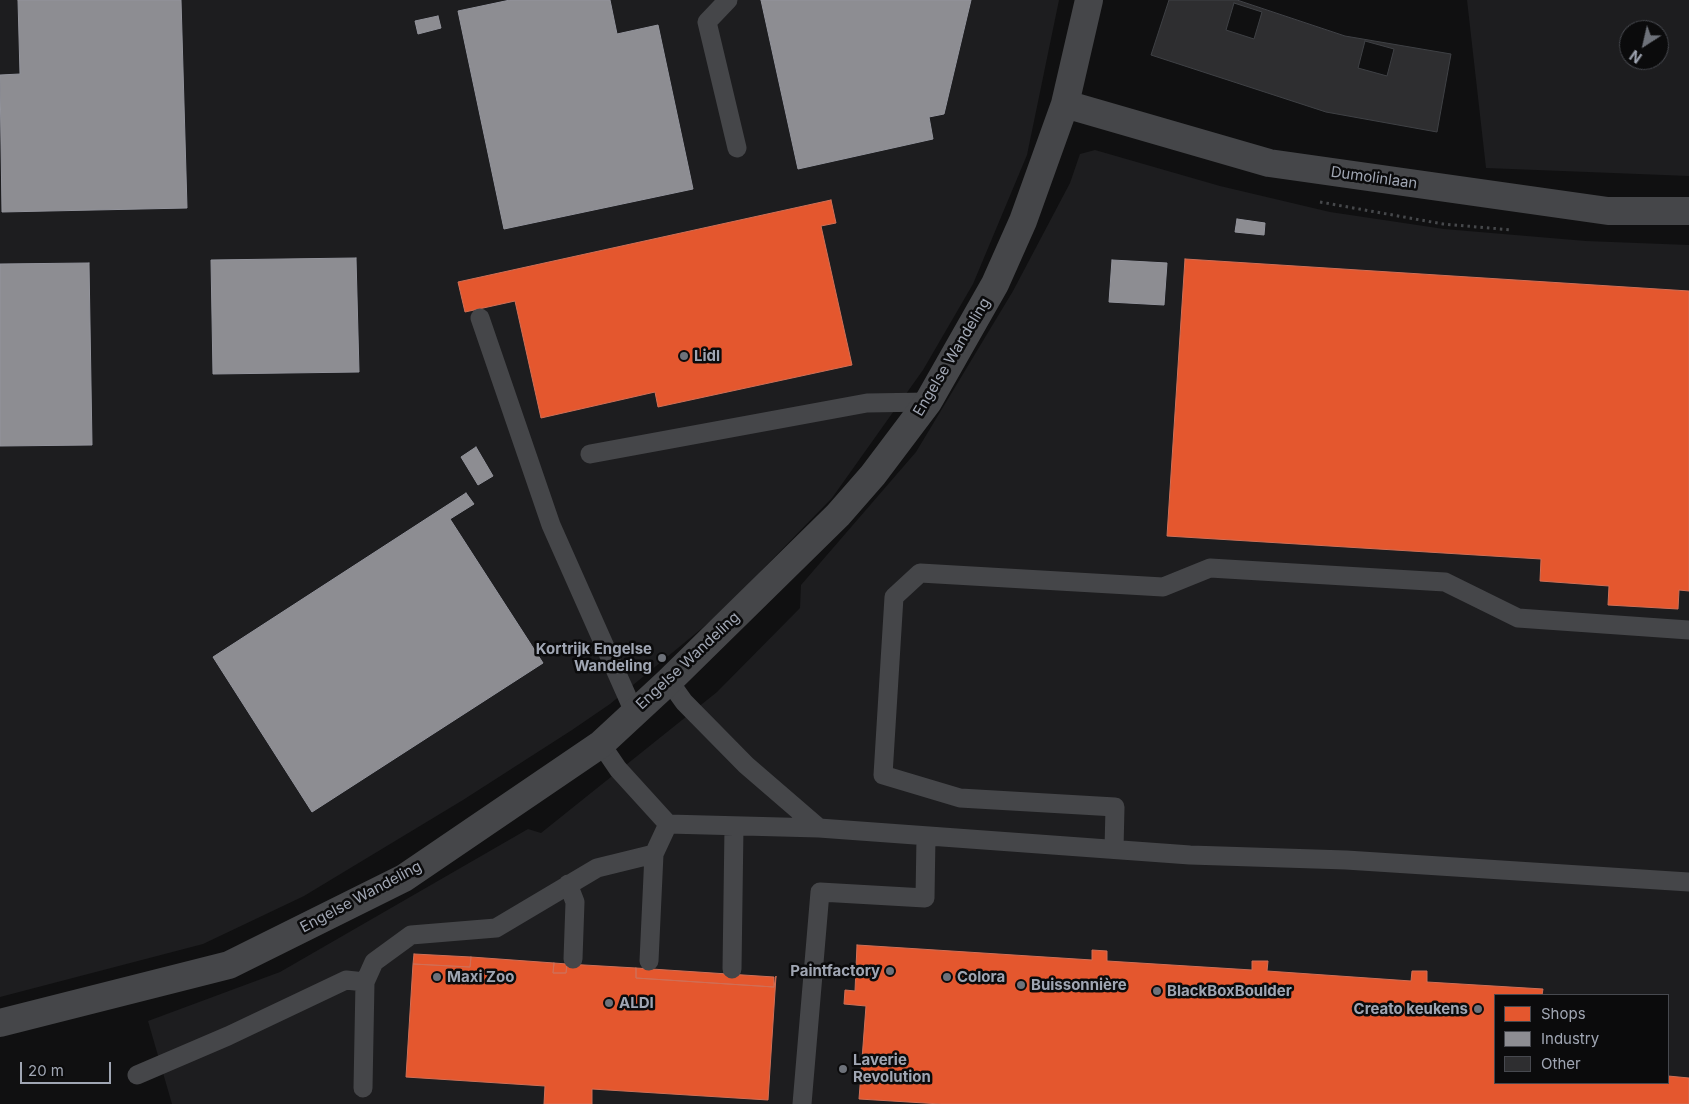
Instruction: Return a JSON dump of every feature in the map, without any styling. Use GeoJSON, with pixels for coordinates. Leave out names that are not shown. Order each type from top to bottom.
{"type":"FeatureCollection","features":[{"type":"Feature","properties":{"kind":"street","name":"Engelse Wandeling"},"geometry":{"type":"LineString","coordinates":[[0,1023],[229,964],[404,878],[600,744],[669,681],[838,515],[873,475],[928,402],[996,284],[1023,221],[1066,104],[1089,0]]}},
{"type":"Feature","properties":{"kind":"street","name":"Dumolinlaan"},"geometry":{"type":"LineString","coordinates":[[1066,104],[1269,163],[1608,212],[1689,211]]}},
{"type":"Feature","properties":{"kind":"lane"},"geometry":{"type":"LineString","coordinates":[[728,0],[707,22],[738,148]]}},
{"type":"Feature","properties":{"kind":"lane"},"geometry":{"type":"LineString","coordinates":[[480,318],[551,525],[634,712]]}},
{"type":"Feature","properties":{"kind":"lane"},"geometry":{"type":"LineString","coordinates":[[590,454],[867,403],[928,402]]}},
{"type":"Feature","properties":{"kind":"lane"},"geometry":{"type":"LineString","coordinates":[[1114,849],[1115,807],[960,798],[883,775],[894,597],[920,573],[1163,588],[1210,568],[1445,582],[1518,618],[1689,630]]}},
{"type":"Feature","properties":{"kind":"lane"},"geometry":{"type":"LineString","coordinates":[[669,681],[684,702],[746,764],[819,828]]}},
{"type":"Feature","properties":{"kind":"lane"},"geometry":{"type":"LineString","coordinates":[[600,744],[618,769],[668,824],[819,828],[1114,849],[1268,858],[1346,860],[1689,882]]}},
{"type":"Feature","properties":{"kind":"lane"},"geometry":{"type":"LineString","coordinates":[[649,961],[654,854],[668,824]]}},
{"type":"Feature","properties":{"kind":"lane"},"geometry":{"type":"LineString","coordinates":[[732,968],[734,827]]}},
{"type":"Feature","properties":{"kind":"lane"},"geometry":{"type":"LineString","coordinates":[[802,1104],[820,892],[925,898],[926,837]]}},
{"type":"Feature","properties":{"kind":"lane"},"geometry":{"type":"LineString","coordinates":[[363,1088],[365,982],[374,962],[411,936],[496,928],[597,868],[654,854]]}},
{"type":"Feature","properties":{"kind":"lane"},"geometry":{"type":"LineString","coordinates":[[568,884],[575,902],[573,959]]}},
{"type":"Feature","properties":{"kind":"lane"},"geometry":{"type":"LineString","coordinates":[[136,1074],[228,1036],[346,980],[365,982]]}},
{"type":"Feature","properties":{"kind":"shaded area"},"geometry":{"type":"Polygon","coordinates":[[[0,0],[1059,0],[1027,155],[973,284],[923,370],[832,498],[718,615],[610,704],[572,730],[463,800],[304,896],[203,944],[0,997],[0,0]]]}},
{"type":"Feature","properties":{"kind":"shaded area"},"geometry":{"type":"Polygon","coordinates":[[[1467,0],[1689,0],[1689,176],[1486,168],[1467,0]]]}},
{"type":"Feature","properties":{"kind":"shaded area"},"geometry":{"type":"Polygon","coordinates":[[[1095,150],[1220,186],[1330,212],[1444,229],[1586,241],[1689,245],[1689,1104],[172,1104],[148,1021],[280,972],[528,829],[541,833],[717,692],[800,608],[801,585],[916,452],[1013,291],[1070,183],[1080,154],[1095,150]]]}},
{"type":"Feature","properties":{"kind":"building: Shops"},"geometry":{"type":"Polygon","coordinates":[[[831,200],[836,223],[821,226],[852,365],[658,407],[655,392],[541,418],[515,301],[465,312],[458,282],[831,200]]]}},
{"type":"Feature","properties":{"kind":"building: Shops"},"geometry":{"type":"Polygon","coordinates":[[[1185,259],[1689,291],[1689,591],[1679,590],[1678,609],[1608,605],[1609,586],[1540,581],[1541,559],[1167,536],[1185,259]]]}},
{"type":"Feature","properties":{"kind":"building: Shops"},"geometry":{"type":"Polygon","coordinates":[[[857,945],[1092,960],[1092,950],[1107,951],[1107,961],[1252,970],[1252,961],[1268,961],[1267,971],[1411,981],[1412,971],[1427,971],[1427,982],[1543,989],[1542,994],[1494,994],[1494,1084],[1669,1084],[1669,1076],[1689,1078],[1689,1104],[941,1104],[859,1099],[866,1006],[844,1004],[845,990],[855,991],[857,945]]]}},
{"type":"Feature","properties":{"kind":"building: Shops"},"geometry":{"type":"Polygon","coordinates":[[[414,954],[471,957],[470,967],[413,964],[414,954]]]}},
{"type":"Feature","properties":{"kind":"building: Shops"},"geometry":{"type":"Polygon","coordinates":[[[471,957],[554,963],[553,973],[566,973],[567,964],[636,968],[636,978],[774,987],[776,976],[768,1100],[592,1089],[592,1104],[544,1104],[545,1086],[406,1077],[413,964],[470,967],[471,957]]]}},
{"type":"Feature","properties":{"kind":"building: Shops"},"geometry":{"type":"Polygon","coordinates":[[[554,963],[567,964],[566,973],[553,973],[554,963]]]}},
{"type":"Feature","properties":{"kind":"building: Shops"},"geometry":{"type":"Polygon","coordinates":[[[636,968],[774,977],[774,987],[636,978],[636,968]]]}},
{"type":"Feature","properties":{"kind":"building: Industry"},"geometry":{"type":"Polygon","coordinates":[[[18,0],[181,0],[187,208],[2,212],[0,75],[20,74],[18,0]]]}},
{"type":"Feature","properties":{"kind":"building: Industry"},"geometry":{"type":"Polygon","coordinates":[[[510,0],[610,0],[617,34],[658,25],[693,189],[504,229],[458,11],[510,0]]]}},
{"type":"Feature","properties":{"kind":"building: Industry"},"geometry":{"type":"Polygon","coordinates":[[[761,0],[971,0],[944,114],[929,117],[933,139],[798,169],[761,0]]]}},
{"type":"Feature","properties":{"kind":"building: Industry"},"geometry":{"type":"Polygon","coordinates":[[[438,16],[441,28],[418,34],[415,21],[438,16]]]}},
{"type":"Feature","properties":{"kind":"building: Industry"},"geometry":{"type":"Polygon","coordinates":[[[1237,219],[1265,223],[1264,235],[1235,232],[1237,219]]]}},
{"type":"Feature","properties":{"kind":"building: Industry"},"geometry":{"type":"Polygon","coordinates":[[[356,258],[359,372],[213,374],[211,260],[356,258]]]}},
{"type":"Feature","properties":{"kind":"building: Industry"},"geometry":{"type":"Polygon","coordinates":[[[1112,260],[1167,263],[1164,305],[1109,302],[1112,260]]]}},
{"type":"Feature","properties":{"kind":"building: Industry"},"geometry":{"type":"Polygon","coordinates":[[[89,263],[92,445],[0,446],[0,264],[89,263]]]}},
{"type":"Feature","properties":{"kind":"building: Industry"},"geometry":{"type":"Polygon","coordinates":[[[476,447],[493,476],[478,485],[461,457],[476,447]]]}},
{"type":"Feature","properties":{"kind":"building: Industry"},"geometry":{"type":"Polygon","coordinates":[[[466,493],[474,504],[450,519],[543,663],[312,812],[213,657],[466,493]]]}},
{"type":"Feature","properties":{"kind":"building: Other"},"geometry":{"type":"Polygon","coordinates":[[[1169,0],[1237,0],[1345,36],[1451,54],[1437,132],[1326,112],[1151,55],[1169,0]],[[1234,3],[1226,30],[1254,39],[1262,12],[1234,3]],[[1365,41],[1358,68],[1387,76],[1394,49],[1365,41]]]}},
{"type":"Feature","properties":{"kind":"place","name":"Lidl"},"geometry":{"type":"Point","coordinates":[684,356]}},
{"type":"Feature","properties":{"kind":"place","name":"Kortrijk Engelse Wandeling"},"geometry":{"type":"Point","coordinates":[662,658]}},
{"type":"Feature","properties":{"kind":"place","name":"Paintfactory"},"geometry":{"type":"Point","coordinates":[890,971]}},
{"type":"Feature","properties":{"kind":"place","name":"Maxi Zoo"},"geometry":{"type":"Point","coordinates":[437,977]}},
{"type":"Feature","properties":{"kind":"place","name":"Colora"},"geometry":{"type":"Point","coordinates":[947,977]}},
{"type":"Feature","properties":{"kind":"place","name":"Buissonnière"},"geometry":{"type":"Point","coordinates":[1021,985]}},
{"type":"Feature","properties":{"kind":"place","name":"BlackBoxBoulder"},"geometry":{"type":"Point","coordinates":[1157,991]}},
{"type":"Feature","properties":{"kind":"place","name":"ALDI"},"geometry":{"type":"Point","coordinates":[609,1003]}},
{"type":"Feature","properties":{"kind":"place","name":"Creato keukens"},"geometry":{"type":"Point","coordinates":[1478,1009]}},
{"type":"Feature","properties":{"kind":"place","name":"Laverie Revolution"},"geometry":{"type":"Point","coordinates":[843,1069]}}]}
